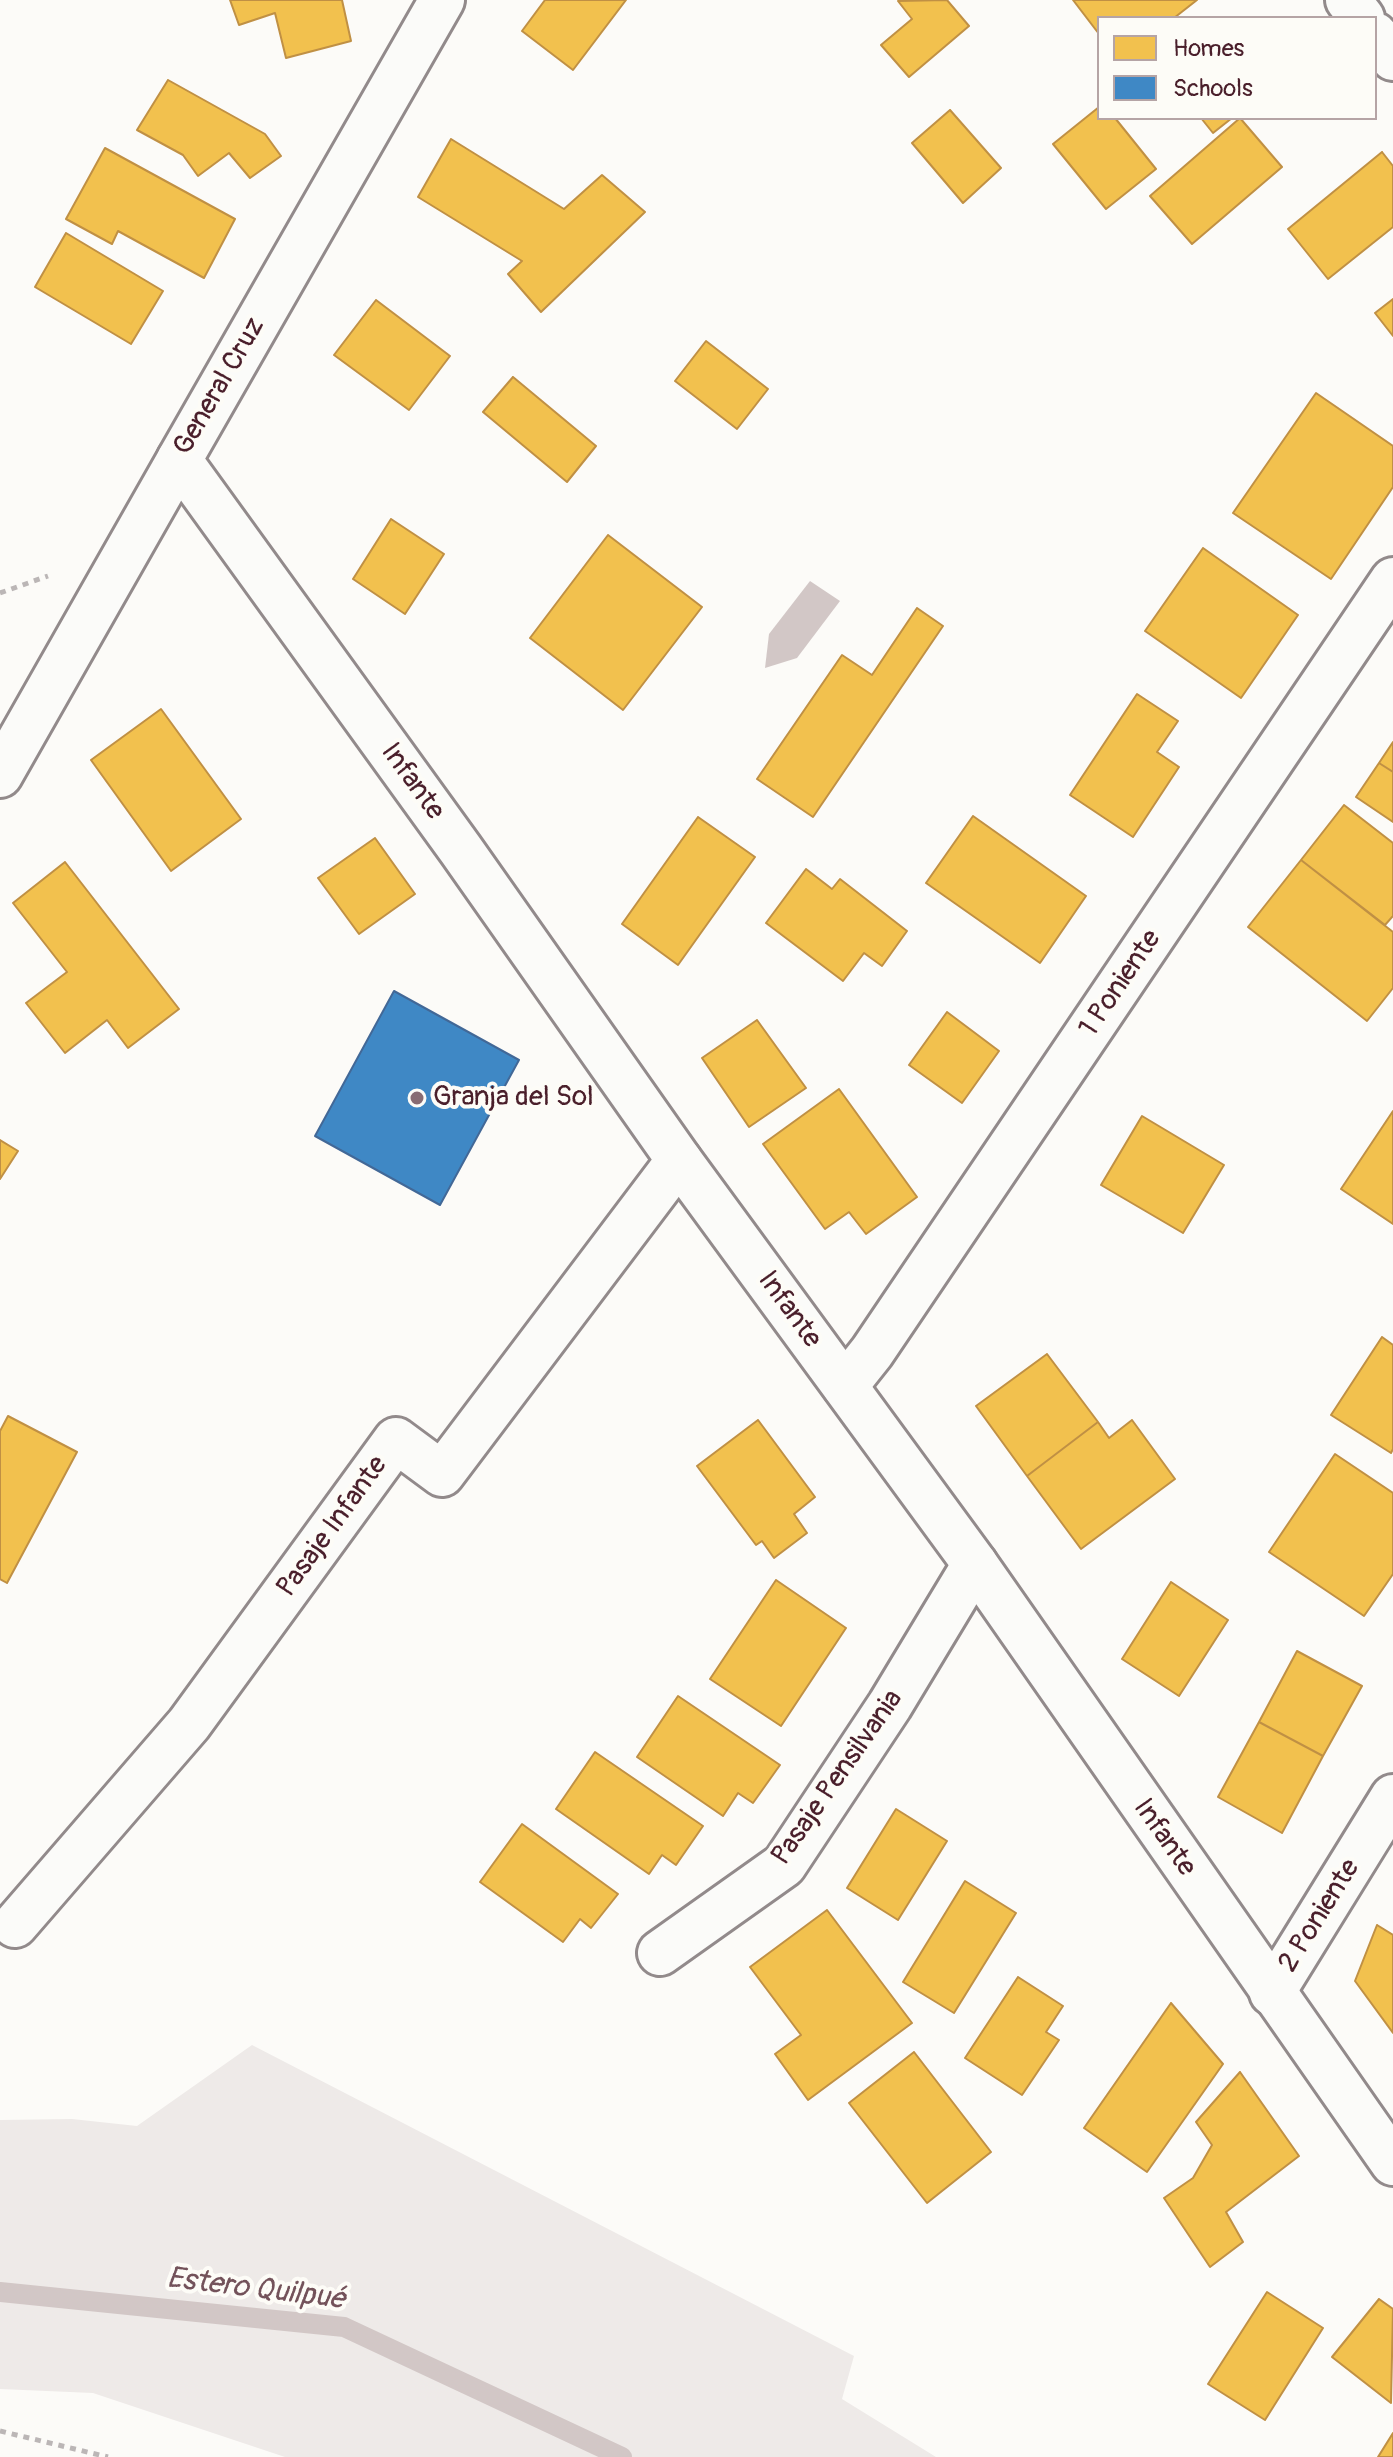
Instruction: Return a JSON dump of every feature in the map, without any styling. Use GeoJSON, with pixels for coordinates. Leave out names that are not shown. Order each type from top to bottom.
{"type":"FeatureCollection","features":[{"type":"Feature","properties":{"kind":"street","name":"General Cruz"},"geometry":{"type":"LineString","coordinates":[[0,775],[442,0]]}},
{"type":"Feature","properties":{"kind":"street"},"geometry":{"type":"LineString","coordinates":[[1348,0],[1360,16]]}},
{"type":"Feature","properties":{"kind":"street"},"geometry":{"type":"LineString","coordinates":[[1377,38],[1393,58]]}},
{"type":"Feature","properties":{"kind":"street","name":"Infante"},"geometry":{"type":"LineString","coordinates":[[179,460],[461,850],[679,1160],[975,1564],[1393,2163]]}},
{"type":"Feature","properties":{"kind":"street","name":"1 Poniente"},"geometry":{"type":"LineString","coordinates":[[845,1386],[872,1352],[1393,580]]}},
{"type":"Feature","properties":{"kind":"street","name":"Pasaje Infante"},"geometry":{"type":"LineString","coordinates":[[15,1925],[189,1724],[396,1440],[442,1474],[679,1160]]}},
{"type":"Feature","properties":{"kind":"street","name":"Pasaje Pensilvania"},"geometry":{"type":"LineString","coordinates":[[660,1953],[784,1865],[890,1705],[975,1564]]}},
{"type":"Feature","properties":{"kind":"street","name":"2 Poniente"},"geometry":{"type":"LineString","coordinates":[[1272,1993],[1393,1797]]}},
{"type":"Feature","properties":{"kind":"path"},"geometry":{"type":"LineString","coordinates":[[0,2431],[108,2457]]}},
{"type":"Feature","properties":{"kind":"shaded area"},"geometry":{"type":"Polygon","coordinates":[[[810,581],[840,601],[797,658],[765,668],[769,634],[810,581]]]}},
{"type":"Feature","properties":{"kind":"shaded area"},"geometry":{"type":"Polygon","coordinates":[[[252,2045],[854,2356],[842,2399],[936,2457],[285,2457],[93,2393],[0,2389],[0,2120],[72,2119],[137,2126],[252,2045]]]}},
{"type":"Feature","properties":{"kind":"building: Homes"},"geometry":{"type":"Polygon","coordinates":[[[230,0],[342,0],[351,41],[286,58],[275,13],[239,25],[230,0]]]}},
{"type":"Feature","properties":{"kind":"building: Homes"},"geometry":{"type":"Polygon","coordinates":[[[545,0],[626,0],[573,70],[522,31],[545,0]]]}},
{"type":"Feature","properties":{"kind":"building: Homes"},"geometry":{"type":"Polygon","coordinates":[[[947,0],[969,26],[909,77],[881,45],[912,19],[898,1],[947,0]]]}},
{"type":"Feature","properties":{"kind":"building: Homes"},"geometry":{"type":"Polygon","coordinates":[[[1073,0],[1197,0],[1177,16],[1097,16],[1097,31],[1073,0]]]}},
{"type":"Feature","properties":{"kind":"building: Homes"},"geometry":{"type":"Polygon","coordinates":[[[168,80],[265,134],[281,156],[250,178],[229,153],[198,176],[183,155],[137,130],[168,80]]]}},
{"type":"Feature","properties":{"kind":"building: Homes"},"geometry":{"type":"Polygon","coordinates":[[[1097,109],[1097,120],[1117,120],[1156,169],[1106,209],[1053,144],[1097,109]]]}},
{"type":"Feature","properties":{"kind":"building: Homes"},"geometry":{"type":"Polygon","coordinates":[[[950,110],[1001,168],[963,203],[912,143],[950,110]]]}},
{"type":"Feature","properties":{"kind":"building: Homes"},"geometry":{"type":"Polygon","coordinates":[[[1203,120],[1229,120],[1213,133],[1203,120]]]}},
{"type":"Feature","properties":{"kind":"building: Homes"},"geometry":{"type":"Polygon","coordinates":[[[1238,120],[1242,120],[1282,167],[1192,244],[1150,196],[1238,120]]]}},
{"type":"Feature","properties":{"kind":"building: Homes"},"geometry":{"type":"Polygon","coordinates":[[[451,139],[564,209],[602,175],[645,212],[541,312],[508,274],[522,261],[418,197],[451,139]]]}},
{"type":"Feature","properties":{"kind":"building: Homes"},"geometry":{"type":"Polygon","coordinates":[[[105,148],[235,219],[204,278],[118,231],[112,244],[66,219],[105,148]]]}},
{"type":"Feature","properties":{"kind":"building: Homes"},"geometry":{"type":"Polygon","coordinates":[[[1382,152],[1393,166],[1393,227],[1328,279],[1288,229],[1382,152]]]}},
{"type":"Feature","properties":{"kind":"building: Homes"},"geometry":{"type":"Polygon","coordinates":[[[66,233],[163,291],[131,344],[35,287],[66,233]]]}},
{"type":"Feature","properties":{"kind":"building: Homes"},"geometry":{"type":"Polygon","coordinates":[[[1393,299],[1393,336],[1375,313],[1393,299]]]}},
{"type":"Feature","properties":{"kind":"building: Homes"},"geometry":{"type":"Polygon","coordinates":[[[376,300],[450,356],[409,410],[334,355],[376,300]]]}},
{"type":"Feature","properties":{"kind":"building: Homes"},"geometry":{"type":"Polygon","coordinates":[[[706,341],[768,389],[737,429],[675,381],[706,341]]]}},
{"type":"Feature","properties":{"kind":"building: Homes"},"geometry":{"type":"Polygon","coordinates":[[[513,377],[596,446],[567,482],[483,412],[513,377]]]}},
{"type":"Feature","properties":{"kind":"building: Homes"},"geometry":{"type":"Polygon","coordinates":[[[1316,393],[1393,446],[1393,487],[1331,579],[1233,513],[1316,393]]]}},
{"type":"Feature","properties":{"kind":"building: Homes"},"geometry":{"type":"Polygon","coordinates":[[[391,519],[444,554],[405,614],[353,579],[391,519]]]}},
{"type":"Feature","properties":{"kind":"building: Homes"},"geometry":{"type":"Polygon","coordinates":[[[608,535],[702,607],[623,710],[530,638],[608,535]]]}},
{"type":"Feature","properties":{"kind":"building: Homes"},"geometry":{"type":"Polygon","coordinates":[[[1203,548],[1298,615],[1241,698],[1145,631],[1203,548]]]}},
{"type":"Feature","properties":{"kind":"building: Homes"},"geometry":{"type":"Polygon","coordinates":[[[917,608],[943,626],[813,817],[757,779],[842,655],[872,675],[917,608]]]}},
{"type":"Feature","properties":{"kind":"building: Homes"},"geometry":{"type":"Polygon","coordinates":[[[1137,694],[1178,721],[1157,752],[1179,767],[1133,837],[1070,795],[1137,694]]]}},
{"type":"Feature","properties":{"kind":"building: Homes"},"geometry":{"type":"Polygon","coordinates":[[[161,709],[241,819],[171,871],[91,760],[161,709]]]}},
{"type":"Feature","properties":{"kind":"building: Homes"},"geometry":{"type":"Polygon","coordinates":[[[1393,742],[1393,772],[1379,763],[1393,742]]]}},
{"type":"Feature","properties":{"kind":"building: Homes"},"geometry":{"type":"Polygon","coordinates":[[[1379,763],[1393,772],[1393,822],[1356,797],[1379,763]]]}},
{"type":"Feature","properties":{"kind":"building: Homes"},"geometry":{"type":"Polygon","coordinates":[[[1344,805],[1393,843],[1393,916],[1385,925],[1301,860],[1344,805]]]}},
{"type":"Feature","properties":{"kind":"building: Homes"},"geometry":{"type":"Polygon","coordinates":[[[973,816],[1086,896],[1040,963],[926,883],[973,816]]]}},
{"type":"Feature","properties":{"kind":"building: Homes"},"geometry":{"type":"Polygon","coordinates":[[[698,817],[755,857],[678,965],[622,924],[698,817]]]}},
{"type":"Feature","properties":{"kind":"building: Homes"},"geometry":{"type":"Polygon","coordinates":[[[375,838],[415,894],[359,934],[318,878],[375,838]]]}},
{"type":"Feature","properties":{"kind":"building: Homes"},"geometry":{"type":"Polygon","coordinates":[[[1301,860],[1393,932],[1393,988],[1367,1021],[1248,927],[1301,860]]]}},
{"type":"Feature","properties":{"kind":"building: Homes"},"geometry":{"type":"Polygon","coordinates":[[[65,862],[179,1009],[128,1048],[107,1020],[65,1053],[26,1003],[67,972],[13,903],[65,862]]]}},
{"type":"Feature","properties":{"kind":"building: Homes"},"geometry":{"type":"Polygon","coordinates":[[[806,869],[832,889],[840,879],[907,931],[882,966],[864,953],[843,981],[766,923],[806,869]]]}},
{"type":"Feature","properties":{"kind":"building: Homes"},"geometry":{"type":"Polygon","coordinates":[[[947,1012],[999,1051],[962,1103],[909,1065],[947,1012]]]}},
{"type":"Feature","properties":{"kind":"building: Homes"},"geometry":{"type":"Polygon","coordinates":[[[757,1020],[806,1088],[749,1127],[702,1058],[757,1020]]]}},
{"type":"Feature","properties":{"kind":"building: Homes"},"geometry":{"type":"Polygon","coordinates":[[[839,1089],[917,1197],[866,1234],[849,1212],[825,1229],[763,1144],[839,1089]]]}},
{"type":"Feature","properties":{"kind":"building: Homes"},"geometry":{"type":"Polygon","coordinates":[[[1393,1111],[1393,1224],[1341,1189],[1393,1111]]]}},
{"type":"Feature","properties":{"kind":"building: Homes"},"geometry":{"type":"Polygon","coordinates":[[[1142,1116],[1224,1165],[1183,1233],[1101,1185],[1142,1116]]]}},
{"type":"Feature","properties":{"kind":"building: Homes"},"geometry":{"type":"Polygon","coordinates":[[[0,1140],[18,1151],[0,1179],[0,1140]]]}},
{"type":"Feature","properties":{"kind":"building: Homes"},"geometry":{"type":"Polygon","coordinates":[[[1382,1337],[1393,1345],[1391,1453],[1331,1415],[1382,1337]]]}},
{"type":"Feature","properties":{"kind":"building: Homes"},"geometry":{"type":"Polygon","coordinates":[[[1047,1354],[1098,1422],[1027,1476],[976,1406],[1047,1354]]]}},
{"type":"Feature","properties":{"kind":"building: Homes"},"geometry":{"type":"Polygon","coordinates":[[[8,1416],[77,1452],[7,1583],[0,1579],[0,1431],[8,1416]]]}},
{"type":"Feature","properties":{"kind":"building: Homes"},"geometry":{"type":"Polygon","coordinates":[[[758,1420],[815,1497],[794,1514],[807,1533],[774,1558],[762,1541],[756,1545],[697,1466],[758,1420]]]}},
{"type":"Feature","properties":{"kind":"building: Homes"},"geometry":{"type":"Polygon","coordinates":[[[1132,1420],[1175,1479],[1081,1549],[1027,1476],[1098,1422],[1109,1438],[1132,1420]]]}},
{"type":"Feature","properties":{"kind":"building: Homes"},"geometry":{"type":"Polygon","coordinates":[[[1335,1454],[1393,1493],[1393,1574],[1364,1616],[1269,1552],[1335,1454]]]}},
{"type":"Feature","properties":{"kind":"building: Homes"},"geometry":{"type":"Polygon","coordinates":[[[776,1580],[846,1628],[781,1726],[710,1679],[776,1580]]]}},
{"type":"Feature","properties":{"kind":"building: Homes"},"geometry":{"type":"Polygon","coordinates":[[[1171,1582],[1228,1620],[1179,1696],[1122,1659],[1171,1582]]]}},
{"type":"Feature","properties":{"kind":"building: Homes"},"geometry":{"type":"Polygon","coordinates":[[[1297,1651],[1362,1686],[1323,1756],[1259,1722],[1297,1651]]]}},
{"type":"Feature","properties":{"kind":"building: Homes"},"geometry":{"type":"Polygon","coordinates":[[[678,1696],[780,1765],[753,1803],[738,1793],[723,1816],[637,1757],[678,1696]]]}},
{"type":"Feature","properties":{"kind":"building: Homes"},"geometry":{"type":"Polygon","coordinates":[[[1259,1722],[1323,1756],[1282,1833],[1218,1797],[1259,1722]]]}},
{"type":"Feature","properties":{"kind":"building: Homes"},"geometry":{"type":"Polygon","coordinates":[[[595,1752],[703,1826],[676,1865],[662,1855],[649,1874],[556,1809],[595,1752]]]}},
{"type":"Feature","properties":{"kind":"building: Homes"},"geometry":{"type":"Polygon","coordinates":[[[896,1809],[947,1841],[898,1920],[847,1888],[896,1809]]]}},
{"type":"Feature","properties":{"kind":"building: Homes"},"geometry":{"type":"Polygon","coordinates":[[[522,1824],[618,1894],[591,1928],[580,1919],[563,1942],[480,1882],[522,1824]]]}},
{"type":"Feature","properties":{"kind":"building: Homes"},"geometry":{"type":"Polygon","coordinates":[[[965,1881],[1016,1913],[954,2013],[903,1982],[965,1881]]]}},
{"type":"Feature","properties":{"kind":"building: Homes"},"geometry":{"type":"Polygon","coordinates":[[[827,1910],[912,2023],[808,2100],[775,2054],[801,2035],[750,1967],[827,1910]]]}},
{"type":"Feature","properties":{"kind":"building: Homes"},"geometry":{"type":"Polygon","coordinates":[[[1377,1925],[1393,1935],[1393,2033],[1355,1981],[1377,1925]]]}},
{"type":"Feature","properties":{"kind":"building: Homes"},"geometry":{"type":"Polygon","coordinates":[[[1018,1977],[1063,2006],[1046,2032],[1059,2040],[1022,2095],[965,2058],[1018,1977]]]}},
{"type":"Feature","properties":{"kind":"building: Homes"},"geometry":{"type":"Polygon","coordinates":[[[1171,2003],[1223,2064],[1147,2172],[1084,2128],[1171,2003]]]}},
{"type":"Feature","properties":{"kind":"building: Homes"},"geometry":{"type":"Polygon","coordinates":[[[914,2052],[991,2152],[927,2203],[849,2103],[914,2052]]]}},
{"type":"Feature","properties":{"kind":"building: Homes"},"geometry":{"type":"Polygon","coordinates":[[[1240,2072],[1299,2156],[1226,2212],[1243,2242],[1210,2267],[1164,2198],[1193,2178],[1212,2145],[1196,2122],[1240,2072]]]}},
{"type":"Feature","properties":{"kind":"building: Homes"},"geometry":{"type":"Polygon","coordinates":[[[1267,2292],[1323,2328],[1265,2420],[1208,2384],[1267,2292]]]}},
{"type":"Feature","properties":{"kind":"building: Homes"},"geometry":{"type":"Polygon","coordinates":[[[1379,2299],[1393,2309],[1391,2403],[1332,2357],[1379,2299]]]}},
{"type":"Feature","properties":{"kind":"building: Homes"},"geometry":{"type":"Polygon","coordinates":[[[1393,2433],[1393,2457],[1378,2457],[1393,2433]]]}},
{"type":"Feature","properties":{"kind":"building: Schools","name":"Granja del Sol"},"geometry":{"type":"Polygon","coordinates":[[[394,991],[519,1060],[440,1205],[315,1136],[394,991]]]}},
{"type":"Feature","properties":{"kind":"waterway","name":"Estero Quilpué"},"geometry":{"type":"LineString","coordinates":[[0,2292],[344,2327],[622,2457]]}},
{"type":"Feature","properties":{"kind":"place","name":"Granja del Sol"},"geometry":{"type":"Point","coordinates":[417,1098]}}]}
